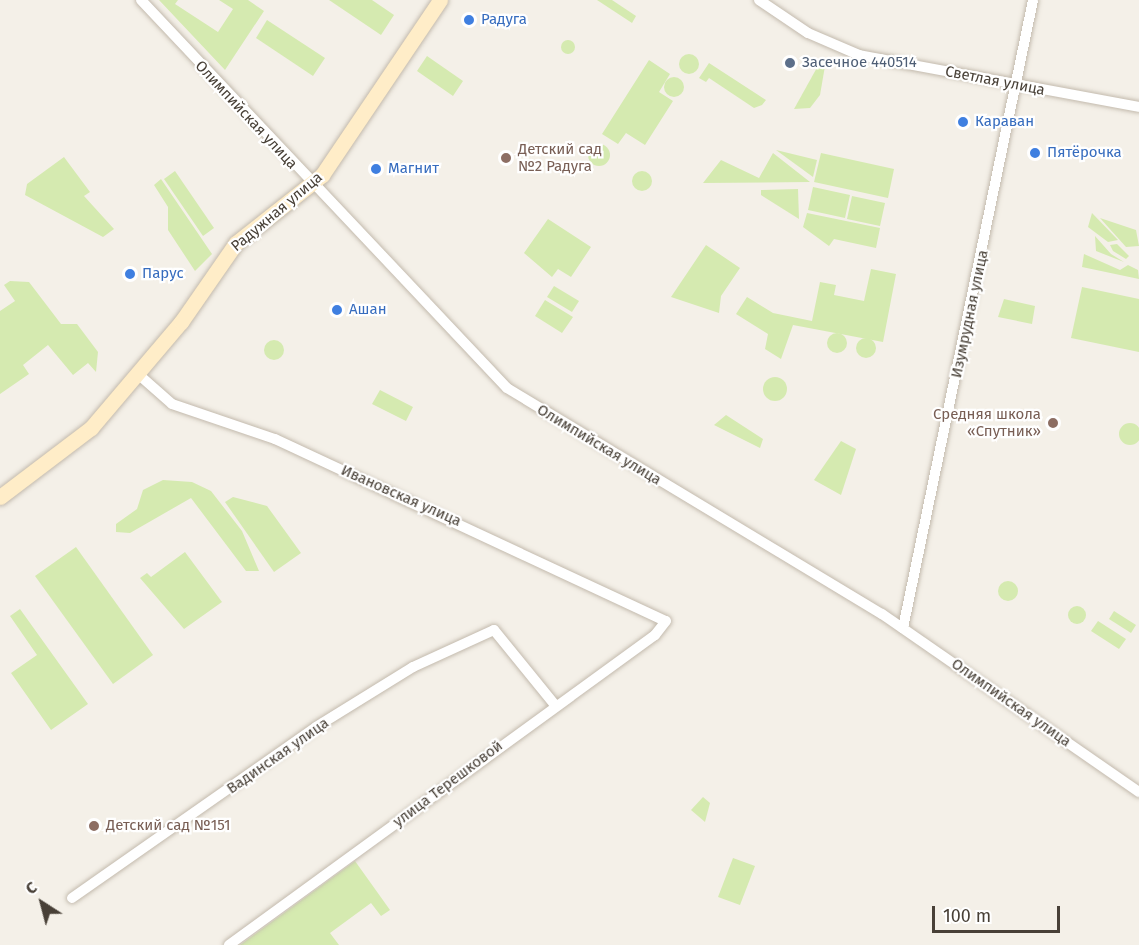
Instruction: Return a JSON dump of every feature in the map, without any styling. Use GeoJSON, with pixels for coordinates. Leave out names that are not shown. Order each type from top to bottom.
{"type":"FeatureCollection","features":[{"type":"Feature","properties":{"kind":"main road","name":"Радужная улица"},"geometry":{"type":"LineString","coordinates":[[0,497],[102,416],[138,374],[236,243],[313,184],[440,0]]}},
{"type":"Feature","properties":{"kind":"street","name":"Олимпийская улица"},"geometry":{"type":"LineString","coordinates":[[141,0],[507,388],[903,628],[1139,792]]}},
{"type":"Feature","properties":{"kind":"street","name":"Светлая улица"},"geometry":{"type":"LineString","coordinates":[[759,0],[848,52],[1018,86],[1139,106]]}},
{"type":"Feature","properties":{"kind":"street","name":"Изумрудная улица"},"geometry":{"type":"LineString","coordinates":[[903,628],[1018,86],[1033,0]]}},
{"type":"Feature","properties":{"kind":"street","name":"Ивановская улица"},"geometry":{"type":"LineString","coordinates":[[138,374],[172,404],[236,423],[346,471],[666,621]]}},
{"type":"Feature","properties":{"kind":"street","name":"улица Терешковой"},"geometry":{"type":"LineString","coordinates":[[229,945],[666,621]]}},
{"type":"Feature","properties":{"kind":"street","name":"Вадинская улица"},"geometry":{"type":"LineString","coordinates":[[72,898],[316,727],[413,667],[494,630],[555,705]]}},
{"type":"Feature","properties":{"kind":"green space"},"geometry":{"type":"Polygon","coordinates":[[[159,0],[178,0],[175,4],[218,32],[233,9],[219,0],[248,0],[264,11],[225,70],[159,0]]]}},
{"type":"Feature","properties":{"kind":"green space"},"geometry":{"type":"Polygon","coordinates":[[[329,0],[372,0],[394,15],[381,35],[329,0]]]}},
{"type":"Feature","properties":{"kind":"green space"},"geometry":{"type":"Polygon","coordinates":[[[597,0],[612,0],[636,16],[632,23],[597,0]]]}},
{"type":"Feature","properties":{"kind":"green space"},"geometry":{"type":"Polygon","coordinates":[[[267,20],[325,58],[313,76],[256,38],[267,20]]]}},
{"type":"Feature","properties":{"kind":"green space"},"geometry":{"type":"Polygon","coordinates":[[[568,40],[573,42],[575,47],[573,52],[568,54],[563,52],[561,47],[563,42],[568,40]]]}},
{"type":"Feature","properties":{"kind":"green space"},"geometry":{"type":"Polygon","coordinates":[[[689,54],[696,57],[699,64],[696,71],[689,74],[682,71],[679,64],[682,57],[689,54]]]}},
{"type":"Feature","properties":{"kind":"green space"},"geometry":{"type":"Polygon","coordinates":[[[427,56],[463,81],[453,96],[417,71],[427,56]]]}},
{"type":"Feature","properties":{"kind":"green space"},"geometry":{"type":"Polygon","coordinates":[[[649,60],[670,74],[659,92],[673,101],[645,145],[626,133],[618,144],[602,134],[649,60]]]}},
{"type":"Feature","properties":{"kind":"green space"},"geometry":{"type":"Polygon","coordinates":[[[709,63],[766,100],[762,105],[754,108],[709,78],[706,82],[699,78],[709,63]]]}},
{"type":"Feature","properties":{"kind":"green space"},"geometry":{"type":"Polygon","coordinates":[[[819,64],[825,66],[820,95],[810,108],[794,109],[819,64]]]}},
{"type":"Feature","properties":{"kind":"green space"},"geometry":{"type":"Polygon","coordinates":[[[674,77],[681,80],[684,87],[681,94],[674,97],[667,94],[664,87],[667,80],[674,77]]]}},
{"type":"Feature","properties":{"kind":"green space"},"geometry":{"type":"Polygon","coordinates":[[[599,144],[607,147],[610,155],[607,163],[599,166],[591,163],[588,155],[591,147],[599,144]]]}},
{"type":"Feature","properties":{"kind":"green space"},"geometry":{"type":"Polygon","coordinates":[[[776,150],[817,160],[813,177],[776,150]]]}},
{"type":"Feature","properties":{"kind":"green space"},"geometry":{"type":"Polygon","coordinates":[[[773,153],[810,182],[703,183],[721,160],[759,178],[773,153]]]}},
{"type":"Feature","properties":{"kind":"green space"},"geometry":{"type":"Polygon","coordinates":[[[821,153],[894,169],[888,198],[814,182],[821,153]]]}},
{"type":"Feature","properties":{"kind":"green space"},"geometry":{"type":"Polygon","coordinates":[[[64,157],[90,192],[84,196],[114,229],[103,237],[25,195],[27,184],[64,157]]]}},
{"type":"Feature","properties":{"kind":"green space"},"geometry":{"type":"Polygon","coordinates":[[[175,171],[214,228],[203,236],[164,179],[175,171]]]}},
{"type":"Feature","properties":{"kind":"green space"},"geometry":{"type":"Polygon","coordinates":[[[642,171],[649,174],[652,181],[649,188],[642,191],[635,188],[632,181],[635,174],[642,171]]]}},
{"type":"Feature","properties":{"kind":"green space"},"geometry":{"type":"Polygon","coordinates":[[[161,179],[212,254],[195,271],[168,230],[168,207],[154,185],[161,179]]]}},
{"type":"Feature","properties":{"kind":"green space"},"geometry":{"type":"Polygon","coordinates":[[[813,187],[850,195],[845,218],[808,210],[813,187]]]}},
{"type":"Feature","properties":{"kind":"green space"},"geometry":{"type":"Polygon","coordinates":[[[798,189],[799,219],[761,195],[761,190],[798,189]]]}},
{"type":"Feature","properties":{"kind":"green space"},"geometry":{"type":"Polygon","coordinates":[[[852,196],[885,203],[880,226],[847,219],[852,196]]]}},
{"type":"Feature","properties":{"kind":"green space"},"geometry":{"type":"Polygon","coordinates":[[[807,213],[880,228],[876,248],[834,239],[829,246],[803,227],[807,213]]]}},
{"type":"Feature","properties":{"kind":"green space"},"geometry":{"type":"Polygon","coordinates":[[[1092,213],[1118,240],[1108,242],[1088,227],[1092,213]]]}},
{"type":"Feature","properties":{"kind":"green space"},"geometry":{"type":"Polygon","coordinates":[[[1100,218],[1136,230],[1139,246],[1126,247],[1100,218]]]}},
{"type":"Feature","properties":{"kind":"green space"},"geometry":{"type":"Polygon","coordinates":[[[548,219],[591,247],[571,277],[558,269],[552,277],[524,253],[548,219]]]}},
{"type":"Feature","properties":{"kind":"green space"},"geometry":{"type":"Polygon","coordinates":[[[1095,236],[1111,254],[1124,262],[1096,251],[1095,236]]]}},
{"type":"Feature","properties":{"kind":"green space"},"geometry":{"type":"Polygon","coordinates":[[[1117,244],[1129,256],[1126,259],[1113,251],[1110,245],[1117,244]]]}},
{"type":"Feature","properties":{"kind":"green space"},"geometry":{"type":"Polygon","coordinates":[[[706,245],[740,268],[721,296],[719,313],[671,297],[706,245]]]}},
{"type":"Feature","properties":{"kind":"green space"},"geometry":{"type":"Polygon","coordinates":[[[1084,254],[1120,270],[1128,265],[1138,270],[1139,279],[1082,267],[1084,254]]]}},
{"type":"Feature","properties":{"kind":"green space"},"geometry":{"type":"Polygon","coordinates":[[[871,269],[896,274],[883,342],[793,325],[781,359],[765,349],[768,334],[736,314],[747,297],[773,313],[812,321],[820,282],[836,285],[834,295],[864,301],[871,269]]]}},
{"type":"Feature","properties":{"kind":"green space"},"geometry":{"type":"Polygon","coordinates":[[[10,281],[29,282],[61,324],[77,324],[98,352],[96,372],[88,363],[73,375],[48,345],[23,365],[29,374],[0,394],[0,311],[15,301],[4,285],[10,281]]]}},
{"type":"Feature","properties":{"kind":"green space"},"geometry":{"type":"Polygon","coordinates":[[[554,286],[579,301],[572,312],[547,297],[554,286]]]}},
{"type":"Feature","properties":{"kind":"green space"},"geometry":{"type":"Polygon","coordinates":[[[1082,287],[1139,299],[1139,352],[1071,338],[1082,287]]]}},
{"type":"Feature","properties":{"kind":"green space"},"geometry":{"type":"Polygon","coordinates":[[[1004,299],[1035,306],[1032,324],[998,317],[1004,299]]]}},
{"type":"Feature","properties":{"kind":"green space"},"geometry":{"type":"Polygon","coordinates":[[[545,300],[573,317],[562,333],[535,316],[545,300]]]}},
{"type":"Feature","properties":{"kind":"green space"},"geometry":{"type":"Polygon","coordinates":[[[837,333],[844,336],[847,343],[844,350],[837,353],[830,350],[827,343],[830,336],[837,333]]]}},
{"type":"Feature","properties":{"kind":"green space"},"geometry":{"type":"Polygon","coordinates":[[[866,338],[873,341],[876,348],[873,355],[866,358],[859,355],[856,348],[859,341],[866,338]]]}},
{"type":"Feature","properties":{"kind":"green space"},"geometry":{"type":"Polygon","coordinates":[[[274,340],[281,343],[284,350],[281,357],[274,360],[267,357],[264,350],[267,343],[274,340]]]}},
{"type":"Feature","properties":{"kind":"green space"},"geometry":{"type":"Polygon","coordinates":[[[775,377],[784,380],[787,389],[784,398],[775,401],[766,398],[763,389],[766,380],[775,377]]]}},
{"type":"Feature","properties":{"kind":"green space"},"geometry":{"type":"Polygon","coordinates":[[[380,390],[413,407],[406,421],[372,404],[380,390]]]}},
{"type":"Feature","properties":{"kind":"green space"},"geometry":{"type":"Polygon","coordinates":[[[726,415],[763,439],[760,448],[714,425],[726,415]]]}},
{"type":"Feature","properties":{"kind":"green space"},"geometry":{"type":"Polygon","coordinates":[[[1130,423],[1138,426],[1141,434],[1138,442],[1130,445],[1122,442],[1119,434],[1122,426],[1130,423]]]}},
{"type":"Feature","properties":{"kind":"green space"},"geometry":{"type":"Polygon","coordinates":[[[841,441],[856,449],[841,495],[814,480],[841,441]]]}},
{"type":"Feature","properties":{"kind":"green space"},"geometry":{"type":"Polygon","coordinates":[[[163,480],[192,482],[211,491],[242,531],[259,571],[246,571],[191,498],[130,533],[116,532],[116,524],[137,509],[143,490],[163,480]]]}},
{"type":"Feature","properties":{"kind":"green space"},"geometry":{"type":"Polygon","coordinates":[[[233,497],[267,506],[301,553],[274,572],[225,502],[233,497]]]}},
{"type":"Feature","properties":{"kind":"green space"},"geometry":{"type":"Polygon","coordinates":[[[76,547],[153,655],[113,684],[35,576],[76,547]]]}},
{"type":"Feature","properties":{"kind":"green space"},"geometry":{"type":"Polygon","coordinates":[[[185,552],[222,602],[184,629],[140,578],[147,573],[151,577],[185,552]]]}},
{"type":"Feature","properties":{"kind":"green space"},"geometry":{"type":"Polygon","coordinates":[[[1004,581],[1012,581],[1018,587],[1018,595],[1012,601],[1004,601],[998,595],[998,587],[1004,581]]]}},
{"type":"Feature","properties":{"kind":"green space"},"geometry":{"type":"Polygon","coordinates":[[[1077,606],[1083,609],[1086,615],[1083,621],[1077,624],[1071,621],[1068,615],[1071,609],[1077,606]]]}},
{"type":"Feature","properties":{"kind":"green space"},"geometry":{"type":"Polygon","coordinates":[[[20,609],[88,704],[51,730],[11,673],[37,655],[10,616],[20,609]]]}},
{"type":"Feature","properties":{"kind":"green space"},"geometry":{"type":"Polygon","coordinates":[[[1114,611],[1136,625],[1131,633],[1109,619],[1114,611]]]}},
{"type":"Feature","properties":{"kind":"green space"},"geometry":{"type":"Polygon","coordinates":[[[1098,621],[1126,639],[1119,649],[1091,631],[1098,621]]]}},
{"type":"Feature","properties":{"kind":"green space"},"geometry":{"type":"Polygon","coordinates":[[[703,797],[710,803],[705,822],[691,810],[703,797]]]}},
{"type":"Feature","properties":{"kind":"green space"},"geometry":{"type":"Polygon","coordinates":[[[733,858],[755,866],[740,905],[718,897],[733,858]]]}},
{"type":"Feature","properties":{"kind":"green space"},"geometry":{"type":"Polygon","coordinates":[[[355,861],[390,910],[381,916],[371,903],[330,933],[339,945],[240,945],[355,861]]]}},
{"type":"Feature","properties":{"kind":"place","name":"Радуга"},"geometry":{"type":"Point","coordinates":[469,20]}},
{"type":"Feature","properties":{"kind":"place","name":"Засечное 440514"},"geometry":{"type":"Point","coordinates":[790,63]}},
{"type":"Feature","properties":{"kind":"place","name":"Караван"},"geometry":{"type":"Point","coordinates":[963,122]}},
{"type":"Feature","properties":{"kind":"place","name":"Пятёрочка"},"geometry":{"type":"Point","coordinates":[1035,153]}},
{"type":"Feature","properties":{"kind":"place","name":"Детский сад №2 Радуга"},"geometry":{"type":"Point","coordinates":[506,158]}},
{"type":"Feature","properties":{"kind":"place","name":"Магнит"},"geometry":{"type":"Point","coordinates":[376,169]}},
{"type":"Feature","properties":{"kind":"place","name":"Парус"},"geometry":{"type":"Point","coordinates":[130,274]}},
{"type":"Feature","properties":{"kind":"place","name":"Ашан"},"geometry":{"type":"Point","coordinates":[337,310]}},
{"type":"Feature","properties":{"kind":"place","name":"Средняя школа «Спутник»"},"geometry":{"type":"Point","coordinates":[1053,423]}},
{"type":"Feature","properties":{"kind":"place","name":"Детский сад №151"},"geometry":{"type":"Point","coordinates":[94,826]}}]}
